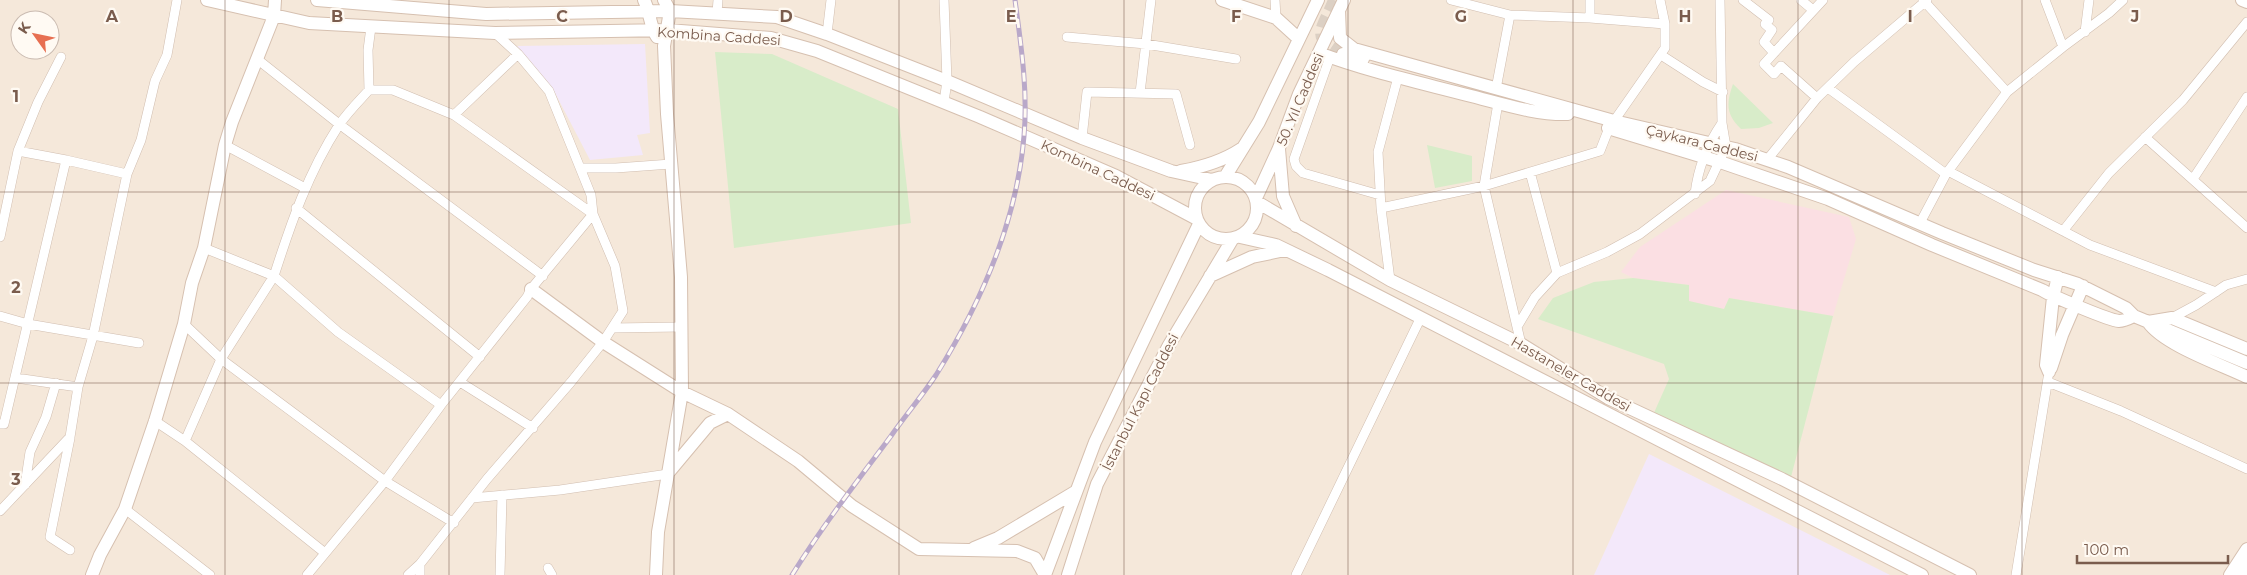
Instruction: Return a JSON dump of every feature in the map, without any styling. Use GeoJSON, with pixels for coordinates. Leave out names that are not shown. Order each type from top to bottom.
{"type":"FeatureCollection","features":[{"type":"Feature","properties":{"kind":"main road","name":"Kombina Caddesi"},"geometry":{"type":"LineString","coordinates":[[207,0],[309,23],[495,33],[668,30],[771,38],[797,44],[944,102],[1116,176],[1198,222]]}},
{"type":"Feature","properties":{"kind":"main road"},"geometry":{"type":"LineString","coordinates":[[92,575],[100,555],[125,509],[155,421],[184,324],[192,283],[204,248],[225,145],[274,16],[275,0]]}},
{"type":"Feature","properties":{"kind":"main road","name":"Kombina Caddesi"},"geometry":{"type":"LineString","coordinates":[[317,0],[486,14],[667,6],[717,14],[777,17],[827,34],[948,81],[1082,138],[1177,172],[1212,180]]}},
{"type":"Feature","properties":{"kind":"main road"},"geometry":{"type":"LineString","coordinates":[[1222,0],[1276,18],[1299,38]]}},
{"type":"Feature","properties":{"kind":"main road","name":"50. Yıl Caddesi"},"geometry":{"type":"LineString","coordinates":[[1225,177],[1259,122],[1318,0]]}},
{"type":"Feature","properties":{"kind":"main road"},"geometry":{"type":"LineString","coordinates":[[2242,0],[2247,2]]}},
{"type":"Feature","properties":{"kind":"main road","name":"50. Yıl Caddesi"},"geometry":{"type":"LineString","coordinates":[[1256,200],[1279,148],[1299,94],[1324,55],[1341,5]]}},
{"type":"Feature","properties":{"kind":"main road","name":"Çaykara Caddesi"},"geometry":{"type":"LineString","coordinates":[[1341,5],[1340,38],[1354,49],[1496,89],[1720,162],[1828,199],[1932,245],[2042,290],[2053,297],[2119,321],[2134,316]]}},
{"type":"Feature","properties":{"kind":"main road"},"geometry":{"type":"LineString","coordinates":[[647,6],[653,31],[664,46]]}},
{"type":"Feature","properties":{"kind":"main road"},"geometry":{"type":"LineString","coordinates":[[656,575],[658,532],[682,392],[681,277],[671,164],[664,46],[668,30],[667,6]]}},
{"type":"Feature","properties":{"kind":"main road","name":"Çaykara Caddesi"},"geometry":{"type":"LineString","coordinates":[[1343,54],[1452,85],[1611,125],[1726,147],[1767,160],[1815,178],[1920,224],[2034,270],[2083,286],[2126,308],[2134,316],[2247,363]]}},
{"type":"Feature","properties":{"kind":"main road"},"geometry":{"type":"LineString","coordinates":[[1324,55],[1398,77],[1498,103],[1552,114],[1568,114]]}},
{"type":"Feature","properties":{"kind":"main road"},"geometry":{"type":"LineString","coordinates":[[1177,172],[1207,165],[1231,155],[1243,147]]}},
{"type":"Feature","properties":{"kind":"main road"},"geometry":{"type":"LineString","coordinates":[[1279,148],[1284,196],[1296,226]]}},
{"type":"Feature","properties":{"kind":"main road"},"geometry":{"type":"LineString","coordinates":[[1233,177],[1247,184],[1256,200],[1257,216],[1253,225],[1236,238],[1217,239],[1210,235],[1198,222],[1195,210],[1197,196],[1212,180],[1233,177]]}},
{"type":"Feature","properties":{"kind":"main road","name":"Hastaneler Caddesi"},"geometry":{"type":"LineString","coordinates":[[1256,200],[1296,226],[1390,280],[1521,344],[1608,398],[1782,479],[1970,575]]}},
{"type":"Feature","properties":{"kind":"main road"},"geometry":{"type":"LineString","coordinates":[[1045,575],[1095,442],[1198,222]]}},
{"type":"Feature","properties":{"kind":"main road","name":"Hastaneler Caddesi"},"geometry":{"type":"LineString","coordinates":[[1236,238],[1286,250],[1922,575]]}},
{"type":"Feature","properties":{"kind":"main road","name":"İstanbul Kapı Caddesi"},"geometry":{"type":"LineString","coordinates":[[1068,575],[1097,484],[1169,345],[1210,276],[1236,238]]}},
{"type":"Feature","properties":{"kind":"main road"},"geometry":{"type":"LineString","coordinates":[[1210,276],[1252,257],[1286,250]]}},
{"type":"Feature","properties":{"kind":"main road"},"geometry":{"type":"LineString","coordinates":[[2048,377],[2046,365],[2053,297],[2058,277]]}},
{"type":"Feature","properties":{"kind":"main road"},"geometry":{"type":"LineString","coordinates":[[2048,377],[2062,335],[2083,286]]}},
{"type":"Feature","properties":{"kind":"main road"},"geometry":{"type":"LineString","coordinates":[[531,289],[603,342],[682,392],[728,414],[798,461],[852,506],[919,549],[1017,551],[1035,558],[1045,575]]}},
{"type":"Feature","properties":{"kind":"main road"},"geometry":{"type":"LineString","coordinates":[[2148,322],[2172,318],[2247,349]]}},
{"type":"Feature","properties":{"kind":"main road"},"geometry":{"type":"LineString","coordinates":[[2148,322],[2167,339],[2247,376]]}},
{"type":"Feature","properties":{"kind":"main road"},"geometry":{"type":"LineString","coordinates":[[668,474],[710,422],[728,414]]}},
{"type":"Feature","properties":{"kind":"main road"},"geometry":{"type":"LineString","coordinates":[[967,551],[998,538],[1075,492]]}},
{"type":"Feature","properties":{"kind":"main road"},"geometry":{"type":"LineString","coordinates":[[2230,575],[2247,548]]}},
{"type":"Feature","properties":{"kind":"main road"},"geometry":{"type":"LineString","coordinates":[[2241,575],[2247,563]]}},
{"type":"Feature","properties":{"kind":"street"},"geometry":{"type":"LineString","coordinates":[[70,550],[50,537],[78,387],[93,336],[127,174],[141,140],[155,81],[167,55],[178,0]]}},
{"type":"Feature","properties":{"kind":"street"},"geometry":{"type":"LineString","coordinates":[[717,14],[718,0]]}},
{"type":"Feature","properties":{"kind":"street"},"geometry":{"type":"LineString","coordinates":[[827,34],[831,0]]}},
{"type":"Feature","properties":{"kind":"street"},"geometry":{"type":"LineString","coordinates":[[944,0],[948,81],[944,102]]}},
{"type":"Feature","properties":{"kind":"street"},"geometry":{"type":"LineString","coordinates":[[1140,93],[1151,0]]}},
{"type":"Feature","properties":{"kind":"street"},"geometry":{"type":"LineString","coordinates":[[1275,0],[1276,18]]}},
{"type":"Feature","properties":{"kind":"street"},"geometry":{"type":"LineString","coordinates":[[1451,0],[1510,15],[1590,18],[1665,24]]}},
{"type":"Feature","properties":{"kind":"street"},"geometry":{"type":"LineString","coordinates":[[1590,0],[1590,18]]}},
{"type":"Feature","properties":{"kind":"street"},"geometry":{"type":"LineString","coordinates":[[1381,208],[1484,186],[1600,151],[1611,125],[1665,48],[1665,24],[1660,0]]}},
{"type":"Feature","properties":{"kind":"street"},"geometry":{"type":"LineString","coordinates":[[1517,327],[1535,297],[1557,274],[1615,248],[1640,234],[1710,181],[1726,147],[1722,124],[1723,92],[1720,0]]}},
{"type":"Feature","properties":{"kind":"street"},"geometry":{"type":"LineString","coordinates":[[1743,0],[1768,20],[1765,24],[1772,30],[1764,42],[1774,53]]}},
{"type":"Feature","properties":{"kind":"street"},"geometry":{"type":"LineString","coordinates":[[1801,0],[1813,10]]}},
{"type":"Feature","properties":{"kind":"street"},"geometry":{"type":"LineString","coordinates":[[1817,98],[1781,66],[1774,74],[1764,64],[1823,0]]}},
{"type":"Feature","properties":{"kind":"street"},"geometry":{"type":"LineString","coordinates":[[1767,160],[1817,98],[1854,62],[1925,0],[2007,92]]}},
{"type":"Feature","properties":{"kind":"street"},"geometry":{"type":"LineString","coordinates":[[2045,0],[2063,47]]}},
{"type":"Feature","properties":{"kind":"street"},"geometry":{"type":"LineString","coordinates":[[2085,32],[2089,0]]}},
{"type":"Feature","properties":{"kind":"street"},"geometry":{"type":"LineString","coordinates":[[1920,224],[1947,173],[2007,92],[2123,0]]}},
{"type":"Feature","properties":{"kind":"street"},"geometry":{"type":"LineString","coordinates":[[1496,89],[1510,15]]}},
{"type":"Feature","properties":{"kind":"street"},"geometry":{"type":"LineString","coordinates":[[2063,231],[2109,173],[2194,87],[2247,22]]}},
{"type":"Feature","properties":{"kind":"street"},"geometry":{"type":"LineString","coordinates":[[185,441],[221,359],[274,276],[296,208],[305,188],[340,124],[369,90],[368,50],[371,27]]}},
{"type":"Feature","properties":{"kind":"street"},"geometry":{"type":"LineString","coordinates":[[408,575],[420,564],[472,498],[533,428],[603,342],[623,311],[615,266],[594,214],[591,194],[549,91],[518,54],[495,33]]}},
{"type":"Feature","properties":{"kind":"street"},"geometry":{"type":"LineString","coordinates":[[1067,37],[1146,44],[1236,59]]}},
{"type":"Feature","properties":{"kind":"street"},"geometry":{"type":"LineString","coordinates":[[454,115],[518,54]]}},
{"type":"Feature","properties":{"kind":"street"},"geometry":{"type":"LineString","coordinates":[[1324,55],[1294,159],[1296,166],[1303,173],[1380,195]]}},
{"type":"Feature","properties":{"kind":"street"},"geometry":{"type":"LineString","coordinates":[[1661,56],[1723,92]]}},
{"type":"Feature","properties":{"kind":"street"},"geometry":{"type":"LineString","coordinates":[[0,237],[18,151],[38,102],[61,57]]}},
{"type":"Feature","properties":{"kind":"street"},"geometry":{"type":"LineString","coordinates":[[257,59],[340,124],[543,276]]}},
{"type":"Feature","properties":{"kind":"street"},"geometry":{"type":"LineString","coordinates":[[1390,280],[1381,208],[1378,152],[1398,77]]}},
{"type":"Feature","properties":{"kind":"street"},"geometry":{"type":"LineString","coordinates":[[1828,88],[1947,173],[2090,245],[2216,292]]}},
{"type":"Feature","properties":{"kind":"street"},"geometry":{"type":"LineString","coordinates":[[369,90],[392,90],[454,115],[594,214]]}},
{"type":"Feature","properties":{"kind":"street"},"geometry":{"type":"LineString","coordinates":[[1082,138],[1087,92],[1176,94],[1190,145]]}},
{"type":"Feature","properties":{"kind":"street"},"geometry":{"type":"LineString","coordinates":[[2193,179],[2247,97]]}},
{"type":"Feature","properties":{"kind":"street"},"geometry":{"type":"LineString","coordinates":[[1498,103],[1484,186],[1521,344]]}},
{"type":"Feature","properties":{"kind":"street"},"geometry":{"type":"LineString","coordinates":[[1695,194],[1696,181],[1708,143],[1722,124]]}},
{"type":"Feature","properties":{"kind":"street"},"geometry":{"type":"LineString","coordinates":[[2145,137],[2247,228]]}},
{"type":"Feature","properties":{"kind":"street"},"geometry":{"type":"LineString","coordinates":[[225,145],[305,188]]}},
{"type":"Feature","properties":{"kind":"street"},"geometry":{"type":"LineString","coordinates":[[18,151],[127,174]]}},
{"type":"Feature","properties":{"kind":"street"},"geometry":{"type":"LineString","coordinates":[[0,424],[4,424],[16,378],[66,160]]}},
{"type":"Feature","properties":{"kind":"street"},"geometry":{"type":"LineString","coordinates":[[581,168],[616,168],[671,164]]}},
{"type":"Feature","properties":{"kind":"street"},"geometry":{"type":"LineString","coordinates":[[1530,172],[1557,274]]}},
{"type":"Feature","properties":{"kind":"street"},"geometry":{"type":"LineString","coordinates":[[296,208],[480,356]]}},
{"type":"Feature","properties":{"kind":"street"},"geometry":{"type":"LineString","coordinates":[[307,575],[385,481],[531,289],[594,214]]}},
{"type":"Feature","properties":{"kind":"street"},"geometry":{"type":"LineString","coordinates":[[204,248],[274,276],[338,332],[441,405]]}},
{"type":"Feature","properties":{"kind":"street"},"geometry":{"type":"LineString","coordinates":[[2172,318],[2226,285],[2247,279]]}},
{"type":"Feature","properties":{"kind":"street"},"geometry":{"type":"LineString","coordinates":[[0,316],[28,324],[139,344]]}},
{"type":"Feature","properties":{"kind":"street"},"geometry":{"type":"LineString","coordinates":[[1296,575],[1420,317]]}},
{"type":"Feature","properties":{"kind":"street"},"geometry":{"type":"LineString","coordinates":[[184,324],[221,359],[385,481],[454,523]]}},
{"type":"Feature","properties":{"kind":"street"},"geometry":{"type":"LineString","coordinates":[[612,328],[681,327]]}},
{"type":"Feature","properties":{"kind":"street"},"geometry":{"type":"LineString","coordinates":[[2016,575],[2048,377],[2247,470]]}},
{"type":"Feature","properties":{"kind":"street"},"geometry":{"type":"LineString","coordinates":[[16,378],[56,382],[78,387]]}},
{"type":"Feature","properties":{"kind":"street"},"geometry":{"type":"LineString","coordinates":[[25,485],[30,452],[46,417],[56,382]]}},
{"type":"Feature","properties":{"kind":"street"},"geometry":{"type":"LineString","coordinates":[[460,382],[533,428]]}},
{"type":"Feature","properties":{"kind":"street"},"geometry":{"type":"LineString","coordinates":[[155,421],[185,441],[325,553]]}},
{"type":"Feature","properties":{"kind":"street"},"geometry":{"type":"LineString","coordinates":[[0,510],[70,437]]}},
{"type":"Feature","properties":{"kind":"street"},"geometry":{"type":"LineString","coordinates":[[472,498],[560,490],[668,474]]}},
{"type":"Feature","properties":{"kind":"street"},"geometry":{"type":"LineString","coordinates":[[500,575],[502,495]]}},
{"type":"Feature","properties":{"kind":"street"},"geometry":{"type":"LineString","coordinates":[[125,509],[210,575]]}},
{"type":"Feature","properties":{"kind":"street"},"geometry":{"type":"LineString","coordinates":[[420,564],[420,575]]}},
{"type":"Feature","properties":{"kind":"shaded area"},"geometry":{"type":"Polygon","coordinates":[[[0,0],[2247,0],[2247,575],[0,575],[0,0]]]}},
{"type":"Feature","properties":{"kind":"shaded area"},"geometry":{"type":"Polygon","coordinates":[[[645,44],[650,133],[637,135],[643,155],[590,160],[553,89],[517,46],[645,44]]]}},
{"type":"Feature","properties":{"kind":"shaded area"},"geometry":{"type":"Polygon","coordinates":[[[1726,190],[1849,217],[1856,239],[1833,316],[1729,298],[1724,309],[1689,301],[1689,285],[1633,278],[1621,272],[1640,247],[1726,190]]]}},
{"type":"Feature","properties":{"kind":"shaded area"},"geometry":{"type":"Polygon","coordinates":[[[1649,454],[1890,575],[1594,575],[1649,454]]]}},
{"type":"Feature","properties":{"kind":"green space"},"geometry":{"type":"Polygon","coordinates":[[[715,52],[772,54],[898,109],[911,223],[734,248],[715,52]]]}},
{"type":"Feature","properties":{"kind":"green space"},"geometry":{"type":"Polygon","coordinates":[[[1733,84],[1773,123],[1759,128],[1741,129],[1732,118],[1728,103],[1733,84]]]}},
{"type":"Feature","properties":{"kind":"green space"},"geometry":{"type":"Polygon","coordinates":[[[1427,145],[1472,156],[1472,181],[1435,188],[1427,145]]]}},
{"type":"Feature","properties":{"kind":"green space"},"geometry":{"type":"Polygon","coordinates":[[[1633,278],[1689,285],[1689,301],[1724,309],[1729,298],[1833,316],[1791,477],[1653,415],[1669,379],[1664,364],[1538,319],[1553,298],[1594,282],[1633,278]]]}},
{"type":"Feature","properties":{"kind":"tunnel"},"geometry":{"type":"LineString","coordinates":[[1334,0],[1321,32],[1325,42],[1343,54]]}},
{"type":"Feature","properties":{"kind":"railway"},"geometry":{"type":"LineString","coordinates":[[792,575],[840,504],[936,375],[968,319],[994,260],[1014,199],[1024,136],[1025,102],[1022,51],[1015,0]]}}]}
